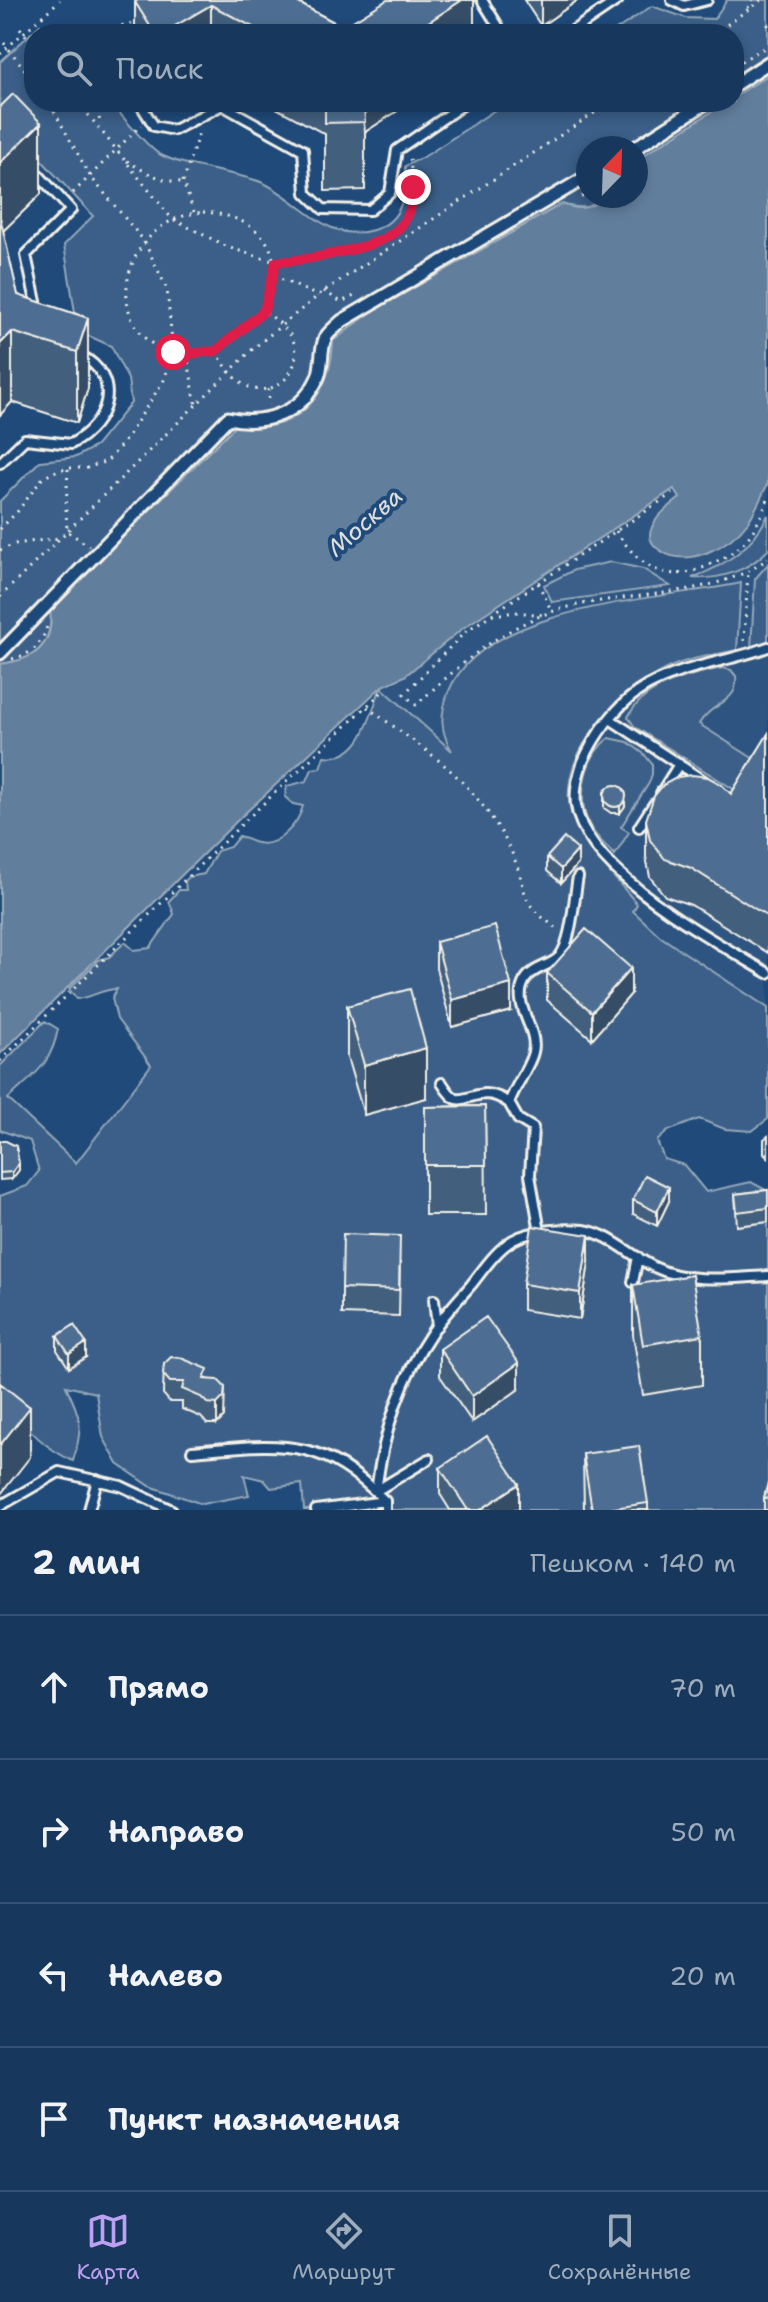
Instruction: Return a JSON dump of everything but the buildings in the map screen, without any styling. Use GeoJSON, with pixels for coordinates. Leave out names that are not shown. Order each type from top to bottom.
{"type":"FeatureCollection","features":[{"type":"Feature","properties":{"kind":"street"},"geometry":{"type":"LineString","coordinates":[[744,79],[768,63]]}},
{"type":"Feature","properties":{"kind":"street"},"geometry":{"type":"LineString","coordinates":[[648,140],[691,112]]}},
{"type":"Feature","properties":{"kind":"street"},"geometry":{"type":"LineString","coordinates":[[2,656],[228,418],[257,421],[286,413],[299,404],[317,380],[325,338],[342,321],[576,183]]}},
{"type":"Feature","properties":{"kind":"lane"},"geometry":{"type":"LineString","coordinates":[[482,0],[497,24]]}},
{"type":"Feature","properties":{"kind":"lane"},"geometry":{"type":"LineString","coordinates":[[583,24],[618,0]]}},
{"type":"Feature","properties":{"kind":"lane"},"geometry":{"type":"LineString","coordinates":[[672,0],[684,6],[707,0]]}},
{"type":"Feature","properties":{"kind":"lane"},"geometry":{"type":"LineString","coordinates":[[145,112],[154,126],[174,130],[209,112]]}},
{"type":"Feature","properties":{"kind":"lane"},"geometry":{"type":"LineString","coordinates":[[235,112],[303,150],[306,193],[323,209],[370,210],[390,193],[397,150],[452,112]]}},
{"type":"Feature","properties":{"kind":"lane"},"geometry":{"type":"LineString","coordinates":[[24,159],[71,210],[26,255],[41,327]]}},
{"type":"Feature","properties":{"kind":"lane"},"geometry":{"type":"LineString","coordinates":[[0,463],[25,439],[71,444],[95,428],[103,413],[107,383],[100,368],[89,359],[66,349]]}},
{"type":"Feature","properties":{"kind":"lane"},"geometry":{"type":"LineString","coordinates":[[768,647],[743,656],[697,665],[644,688],[610,719],[588,750],[576,786],[576,806],[581,823],[592,841],[643,896],[768,973]]}},
{"type":"Feature","properties":{"kind":"lane"},"geometry":{"type":"LineString","coordinates":[[610,719],[713,786]]}},
{"type":"Feature","properties":{"kind":"lane"},"geometry":{"type":"LineString","coordinates":[[639,827],[679,764]]}},
{"type":"Feature","properties":{"kind":"lane"},"geometry":{"type":"LineString","coordinates":[[509,1103],[533,1053],[533,1041],[521,996],[526,979],[542,966],[558,959],[565,947],[578,877]]}},
{"type":"Feature","properties":{"kind":"lane"},"geometry":{"type":"LineString","coordinates":[[442,1083],[451,1097],[460,1101],[484,1094],[496,1095],[509,1103],[518,1119],[533,1128],[530,1175],[540,1232]]}},
{"type":"Feature","properties":{"kind":"lane"},"geometry":{"type":"LineString","coordinates":[[376,1491],[386,1435],[404,1382],[437,1326],[489,1262],[513,1240],[552,1229],[588,1230],[670,1274],[709,1280],[768,1276]]}},
{"type":"Feature","properties":{"kind":"lane"},"geometry":{"type":"LineString","coordinates":[[633,1282],[638,1257]]}},
{"type":"Feature","properties":{"kind":"lane"},"geometry":{"type":"LineString","coordinates":[[434,1300],[437,1326]]}},
{"type":"Feature","properties":{"kind":"lane"},"geometry":{"type":"LineString","coordinates":[[192,1451],[272,1445],[310,1450],[331,1457],[376,1491],[385,1505],[316,1510]]}},
{"type":"Feature","properties":{"kind":"lane"},"geometry":{"type":"LineString","coordinates":[[376,1491],[429,1459]]}},
{"type":"Feature","properties":{"kind":"lane"},"geometry":{"type":"LineString","coordinates":[[0,1506],[59,1472],[121,1486],[172,1510]]}},
{"type":"Feature","properties":{"kind":"lane"},"geometry":{"type":"LineString","coordinates":[[89,1510],[97,1480]]}},
{"type":"Feature","properties":{"kind":"path"},"geometry":{"type":"LineString","coordinates":[[33,24],[60,0]]}},
{"type":"Feature","properties":{"kind":"path"},"geometry":{"type":"LineString","coordinates":[[747,12],[752,0]]}},
{"type":"Feature","properties":{"kind":"path"},"geometry":{"type":"LineString","coordinates":[[729,24],[761,0]]}},
{"type":"Feature","properties":{"kind":"path"},"geometry":{"type":"LineString","coordinates":[[0,54],[23,33],[20,28]]}},
{"type":"Feature","properties":{"kind":"path"},"geometry":{"type":"LineString","coordinates":[[4,43],[24,69]]}},
{"type":"Feature","properties":{"kind":"path"},"geometry":{"type":"LineString","coordinates":[[744,59],[768,46]]}},
{"type":"Feature","properties":{"kind":"path"},"geometry":{"type":"LineString","coordinates":[[0,529],[42,479],[53,472],[87,468],[107,461],[164,380],[173,352],[167,289],[144,241],[90,176],[55,112]]}},
{"type":"Feature","properties":{"kind":"path"},"geometry":{"type":"LineString","coordinates":[[86,112],[172,219],[230,248],[276,262],[304,261],[370,244],[393,234],[405,221],[413,205],[409,142]]}},
{"type":"Feature","properties":{"kind":"path"},"geometry":{"type":"LineString","coordinates":[[99,112],[100,130]]}},
{"type":"Feature","properties":{"kind":"path"},"geometry":{"type":"LineString","coordinates":[[0,597],[256,346],[318,296],[596,112]]}},
{"type":"Feature","properties":{"kind":"path"},"geometry":{"type":"LineString","coordinates":[[194,212],[183,182],[205,114]]}},
{"type":"Feature","properties":{"kind":"path"},"geometry":{"type":"LineString","coordinates":[[64,201],[148,117]]}},
{"type":"Feature","properties":{"kind":"path"},"geometry":{"type":"LineString","coordinates":[[124,159],[149,175],[183,182]]}},
{"type":"Feature","properties":{"kind":"path"},"geometry":{"type":"LineString","coordinates":[[194,212],[217,213],[244,222],[265,241],[276,262],[264,311],[216,351],[173,352],[143,337],[130,312],[129,269],[144,241],[172,219],[194,212]]}},
{"type":"Feature","properties":{"kind":"path"},"geometry":{"type":"LineString","coordinates":[[274,276],[318,296]]}},
{"type":"Feature","properties":{"kind":"path"},"geometry":{"type":"LineString","coordinates":[[216,351],[242,384],[259,389],[277,386],[285,381],[296,357],[293,339],[282,325],[264,311]]}},
{"type":"Feature","properties":{"kind":"path"},"geometry":{"type":"LineString","coordinates":[[187,354],[196,407]]}},
{"type":"Feature","properties":{"kind":"path"},"geometry":{"type":"LineString","coordinates":[[67,531],[69,468]]}},
{"type":"Feature","properties":{"kind":"path"},"geometry":{"type":"LineString","coordinates":[[673,493],[488,616],[455,642],[404,694],[416,705],[484,645],[552,612],[587,603],[706,585],[748,573],[768,558]]}},
{"type":"Feature","properties":{"kind":"path"},"geometry":{"type":"LineString","coordinates":[[616,531],[629,551],[646,563],[671,575],[690,574],[741,546],[755,527],[768,500]]}},
{"type":"Feature","properties":{"kind":"path"},"geometry":{"type":"LineString","coordinates":[[67,531],[98,553]]}},
{"type":"Feature","properties":{"kind":"path"},"geometry":{"type":"LineString","coordinates":[[0,550],[15,544],[59,538]]}},
{"type":"Feature","properties":{"kind":"path"},"geometry":{"type":"LineString","coordinates":[[743,656],[748,573]]}},
{"type":"Feature","properties":{"kind":"path"},"geometry":{"type":"LineString","coordinates":[[538,583],[552,612]]}},
{"type":"Feature","properties":{"kind":"path"},"geometry":{"type":"LineString","coordinates":[[2,656],[20,658],[40,644],[46,629],[46,608]]}},
{"type":"Feature","properties":{"kind":"path"},"geometry":{"type":"LineString","coordinates":[[488,616],[515,612],[544,615]]}},
{"type":"Feature","properties":{"kind":"path"},"geometry":{"type":"LineString","coordinates":[[0,1061],[247,819],[382,692]]}},
{"type":"Feature","properties":{"kind":"path"},"geometry":{"type":"LineString","coordinates":[[367,707],[441,764],[477,798],[497,825],[515,859],[525,899],[536,913],[567,935]]}},
{"type":"Feature","properties":{"kind":"shaded area"},"geometry":{"type":"Polygon","coordinates":[[[727,0],[768,0],[768,75],[744,91],[744,24],[625,24],[652,6],[686,18],[714,19],[727,0]]]}},
{"type":"Feature","properties":{"kind":"shaded area"},"geometry":{"type":"Polygon","coordinates":[[[24,40],[24,112],[119,112],[161,155],[261,182],[327,226],[356,233],[383,226],[397,213],[403,196],[405,166],[492,112],[711,112],[648,152],[648,136],[576,136],[576,207],[561,204],[370,313],[333,341],[327,378],[310,405],[284,421],[247,427],[51,619],[46,640],[35,653],[0,664],[0,501],[40,461],[76,457],[96,446],[131,403],[128,379],[111,346],[78,331],[64,245],[93,216],[0,115],[0,62],[24,40]]]}},
{"type":"Feature","properties":{"kind":"shaded area"},"geometry":{"type":"Polygon","coordinates":[[[768,483],[768,1033],[381,687],[395,683],[463,628],[674,489],[681,497],[664,512],[674,559],[692,558],[732,537],[747,523],[768,483]]]}},
{"type":"Feature","properties":{"kind":"shaded area"},"geometry":{"type":"Polygon","coordinates":[[[768,515],[768,550],[752,564],[733,573],[692,578],[737,554],[762,527],[768,515]]]}},
{"type":"Feature","properties":{"kind":"shaded area"},"geometry":{"type":"Polygon","coordinates":[[[611,562],[643,569],[670,586],[552,602],[544,585],[574,570],[611,562]]]}},
{"type":"Feature","properties":{"kind":"shaded area"},"geometry":{"type":"Polygon","coordinates":[[[768,564],[768,641],[751,648],[755,579],[768,564]]]}},
{"type":"Feature","properties":{"kind":"shaded area"},"geometry":{"type":"Polygon","coordinates":[[[741,583],[737,650],[674,665],[626,695],[607,713],[578,756],[570,779],[569,802],[582,836],[637,904],[633,911],[661,937],[768,1008],[768,1119],[752,1131],[725,1129],[699,1119],[668,1131],[657,1141],[664,1159],[684,1165],[706,1192],[751,1182],[768,1191],[768,1510],[304,1510],[302,1484],[271,1488],[264,1480],[244,1475],[249,1495],[202,1504],[150,1486],[118,1464],[103,1437],[96,1393],[66,1386],[80,1430],[73,1461],[38,1438],[11,1407],[0,1408],[0,1196],[27,1186],[39,1171],[30,1141],[0,1130],[0,1066],[45,1021],[58,1029],[46,1061],[8,1099],[76,1163],[151,1065],[117,1019],[112,998],[117,989],[77,999],[69,989],[99,960],[109,957],[125,942],[134,950],[150,948],[174,914],[169,901],[179,890],[186,890],[185,881],[189,877],[204,874],[217,851],[230,847],[239,836],[265,844],[286,833],[303,806],[293,804],[285,797],[287,786],[307,781],[312,769],[320,768],[324,756],[348,752],[356,744],[381,687],[452,751],[442,723],[448,693],[467,663],[497,641],[535,624],[578,611],[741,583]]]}},
{"type":"Feature","properties":{"kind":"shaded area"},"geometry":{"type":"Polygon","coordinates":[[[723,668],[731,670],[736,676],[733,692],[699,724],[762,764],[743,795],[635,727],[628,717],[635,706],[657,689],[683,678],[723,668]]]}},
{"type":"Feature","properties":{"kind":"shaded area"},"geometry":{"type":"Polygon","coordinates":[[[609,738],[628,742],[652,764],[649,783],[621,827],[629,832],[615,855],[592,829],[583,797],[589,764],[609,738]]]}},
{"type":"Feature","properties":{"kind":"water","name":"Москва"},"geometry":{"type":"Polygon","coordinates":[[[768,75],[768,483],[748,522],[731,539],[708,552],[696,556],[672,556],[656,547],[650,533],[659,516],[680,498],[674,489],[463,628],[405,676],[381,687],[241,817],[0,1054],[0,664],[22,659],[39,649],[49,633],[50,609],[236,425],[276,425],[306,408],[325,380],[333,341],[370,313],[562,204],[576,208],[648,208],[648,152],[711,112],[744,112],[744,91],[768,75]]]}},
{"type":"Feature","properties":{"kind":"route"},"geometry":{"type":"LineString","coordinates":[[173,352],[216,351],[264,311],[276,262],[304,261],[370,244],[393,234],[405,221],[413,205],[413,187]]}}]}
